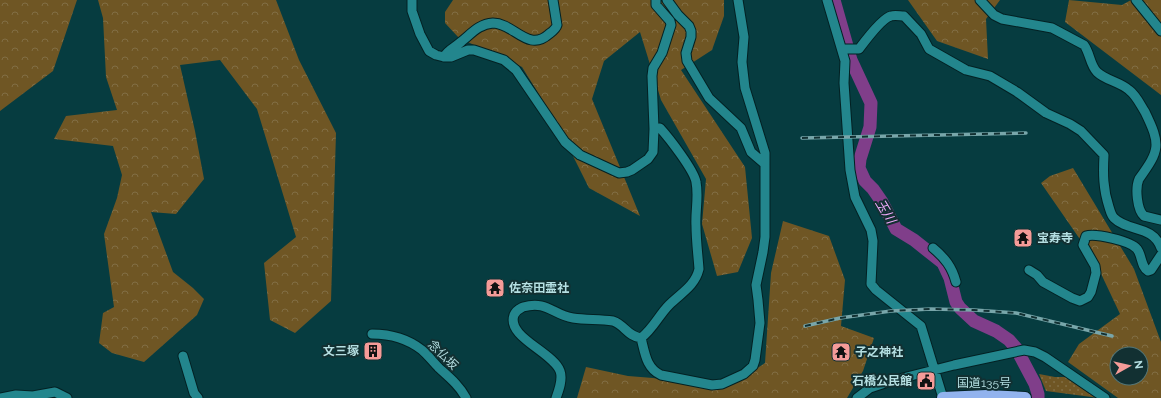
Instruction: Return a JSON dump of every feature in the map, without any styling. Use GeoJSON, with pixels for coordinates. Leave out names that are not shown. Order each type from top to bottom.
{"type":"FeatureCollection","features":[{"type":"Feature","properties":{"kind":"highway","name":"国道135号"},"geometry":{"type":"LineString","coordinates":[[943,398],[1025,398]]}},
{"type":"Feature","properties":{"kind":"street"},"geometry":{"type":"LineString","coordinates":[[412,0],[412,11],[424,43],[429,51],[436,55],[451,57],[468,50],[474,50],[504,60],[516,70],[565,142],[580,155],[619,173],[632,170],[648,159],[653,152],[653,68],[662,53],[671,25],[670,21],[656,5],[656,0]]}},
{"type":"Feature","properties":{"kind":"street"},"geometry":{"type":"LineString","coordinates":[[444,57],[445,53],[460,43],[478,27],[485,24],[501,24],[529,40],[535,40],[547,36],[556,28],[557,25],[552,0]]}},
{"type":"Feature","properties":{"kind":"street"},"geometry":{"type":"LineString","coordinates":[[667,0],[678,16],[689,26],[691,31],[692,37],[686,52],[686,61],[709,98],[741,128],[751,152],[765,164]]}},
{"type":"Feature","properties":{"kind":"street"},"geometry":{"type":"LineString","coordinates":[[641,338],[649,366],[654,372],[661,375],[712,385],[722,384],[744,374],[753,366],[755,360],[760,323],[756,285],[765,237],[765,153],[745,88],[742,62],[744,37],[738,0]]}},
{"type":"Feature","properties":{"kind":"street"},"geometry":{"type":"LineString","coordinates":[[827,0],[845,61],[844,83],[850,170],[855,198],[871,230],[873,241],[871,284],[876,290],[921,326],[943,398]]}},
{"type":"Feature","properties":{"kind":"street"},"geometry":{"type":"LineString","coordinates":[[980,0],[994,15],[1002,19],[1052,28],[1084,45],[1095,70],[1130,90],[1135,96],[1156,129],[1158,146],[1156,155],[1138,179],[1139,209],[1144,216],[1161,220]]}},
{"type":"Feature","properties":{"kind":"street"},"geometry":{"type":"LineString","coordinates":[[1136,0],[1161,30]]}},
{"type":"Feature","properties":{"kind":"street"},"geometry":{"type":"LineString","coordinates":[[842,50],[860,49],[866,38],[886,19],[890,16],[904,16],[921,34],[929,49],[966,70],[990,76],[1017,92],[1046,113],[1081,131],[1104,155],[1104,191],[1114,218],[1152,235],[1158,241],[1161,255],[1151,270],[1148,271],[1144,267],[1138,250],[1133,245],[1094,235],[1086,236],[1083,245],[1095,266],[1096,273],[1088,298],[1080,301],[1043,282],[1029,270]]}},
{"type":"Feature","properties":{"kind":"street"},"geometry":{"type":"LineString","coordinates":[[556,398],[561,379],[560,371],[555,363],[516,332],[514,315],[517,310],[527,306],[539,305],[551,308],[565,316],[612,321],[618,323],[634,337],[641,338],[648,332],[670,304],[691,286],[698,275],[699,269],[695,225],[698,200],[696,182],[693,174],[666,134],[660,128],[654,129]]}},
{"type":"Feature","properties":{"kind":"street"},"geometry":{"type":"LineString","coordinates":[[933,248],[949,264],[956,282]]}},
{"type":"Feature","properties":{"kind":"street","name":"念仏坂"},"geometry":{"type":"LineString","coordinates":[[372,334],[384,334],[401,338],[423,350],[458,386],[466,398]]}},
{"type":"Feature","properties":{"kind":"street"},"geometry":{"type":"LineString","coordinates":[[857,398],[875,386],[934,370],[1024,350],[1035,352],[1045,357],[1105,398]]}},
{"type":"Feature","properties":{"kind":"street"},"geometry":{"type":"LineString","coordinates":[[183,356],[194,393],[198,398]]}},
{"type":"Feature","properties":{"kind":"street"},"geometry":{"type":"LineString","coordinates":[[1,398],[16,395],[33,396],[55,392],[67,398]]}},
{"type":"Feature","properties":{"kind":"green space"},"geometry":{"type":"Polygon","coordinates":[[[0,0],[77,0],[53,71],[0,111],[0,0]]]}},
{"type":"Feature","properties":{"kind":"green space"},"geometry":{"type":"Polygon","coordinates":[[[98,0],[276,0],[299,60],[336,133],[331,301],[295,333],[270,320],[264,263],[296,237],[257,109],[220,60],[180,65],[204,179],[176,214],[151,212],[173,272],[204,299],[197,315],[144,362],[112,353],[99,343],[103,313],[114,307],[104,234],[117,198],[122,175],[113,146],[54,139],[66,116],[117,110],[106,77],[103,18],[98,0]]]}},
{"type":"Feature","properties":{"kind":"green space"},"geometry":{"type":"Polygon","coordinates":[[[453,0],[724,0],[724,16],[712,50],[681,70],[745,167],[752,238],[738,272],[717,276],[702,224],[706,179],[661,100],[640,32],[604,61],[592,99],[640,216],[589,188],[555,120],[522,67],[459,38],[445,23],[445,12],[453,0]]]}},
{"type":"Feature","properties":{"kind":"green space"},"geometry":{"type":"Polygon","coordinates":[[[908,0],[1000,0],[986,19],[988,59],[937,41],[908,0]]]}},
{"type":"Feature","properties":{"kind":"green space"},"geometry":{"type":"Polygon","coordinates":[[[1069,0],[1122,5],[1131,0],[1161,0],[1161,95],[1065,22],[1069,0]]]}},
{"type":"Feature","properties":{"kind":"green space"},"geometry":{"type":"Polygon","coordinates":[[[1073,168],[1134,269],[1161,342],[1161,398],[1118,398],[1068,362],[1079,344],[1120,314],[1095,261],[1041,183],[1050,176],[1073,168]]]}},
{"type":"Feature","properties":{"kind":"green space"},"geometry":{"type":"Polygon","coordinates":[[[783,221],[829,236],[845,280],[841,326],[874,338],[863,371],[847,398],[577,398],[586,367],[628,376],[653,378],[698,385],[745,376],[765,363],[771,273],[783,221]]]}},
{"type":"Feature","properties":{"kind":"green space"},"geometry":{"type":"Polygon","coordinates":[[[1039,374],[1055,377],[1067,377],[1099,398],[1046,391],[1039,374]]]}},
{"type":"Feature","properties":{"kind":"waterway","name":"玉川"},"geometry":{"type":"LineString","coordinates":[[834,0],[851,60],[871,103],[870,127],[860,159],[859,168],[865,181],[882,202],[896,229],[914,240],[943,263],[950,278],[956,302],[960,308],[974,321],[996,331],[1009,340],[1016,348],[1035,384],[1038,398]]}},
{"type":"Feature","properties":{"kind":"railway"},"geometry":{"type":"LineString","coordinates":[[802,138],[1026,133]]}},
{"type":"Feature","properties":{"kind":"railway"},"geometry":{"type":"LineString","coordinates":[[805,326],[840,318],[891,311],[931,309],[974,310],[1016,313],[1112,336]]}},
{"type":"Feature","properties":{"kind":"place","name":"宝寿寺"},"geometry":{"type":"Point","coordinates":[1023,238]}},
{"type":"Feature","properties":{"kind":"place","name":"佐奈田霊社"},"geometry":{"type":"Point","coordinates":[495,288]}},
{"type":"Feature","properties":{"kind":"place","name":"文三塚"},"geometry":{"type":"Point","coordinates":[373,351]}},
{"type":"Feature","properties":{"kind":"place","name":"子之神社"},"geometry":{"type":"Point","coordinates":[841,352]}},
{"type":"Feature","properties":{"kind":"place","name":"石橋公民館"},"geometry":{"type":"Point","coordinates":[926,381]}}]}
